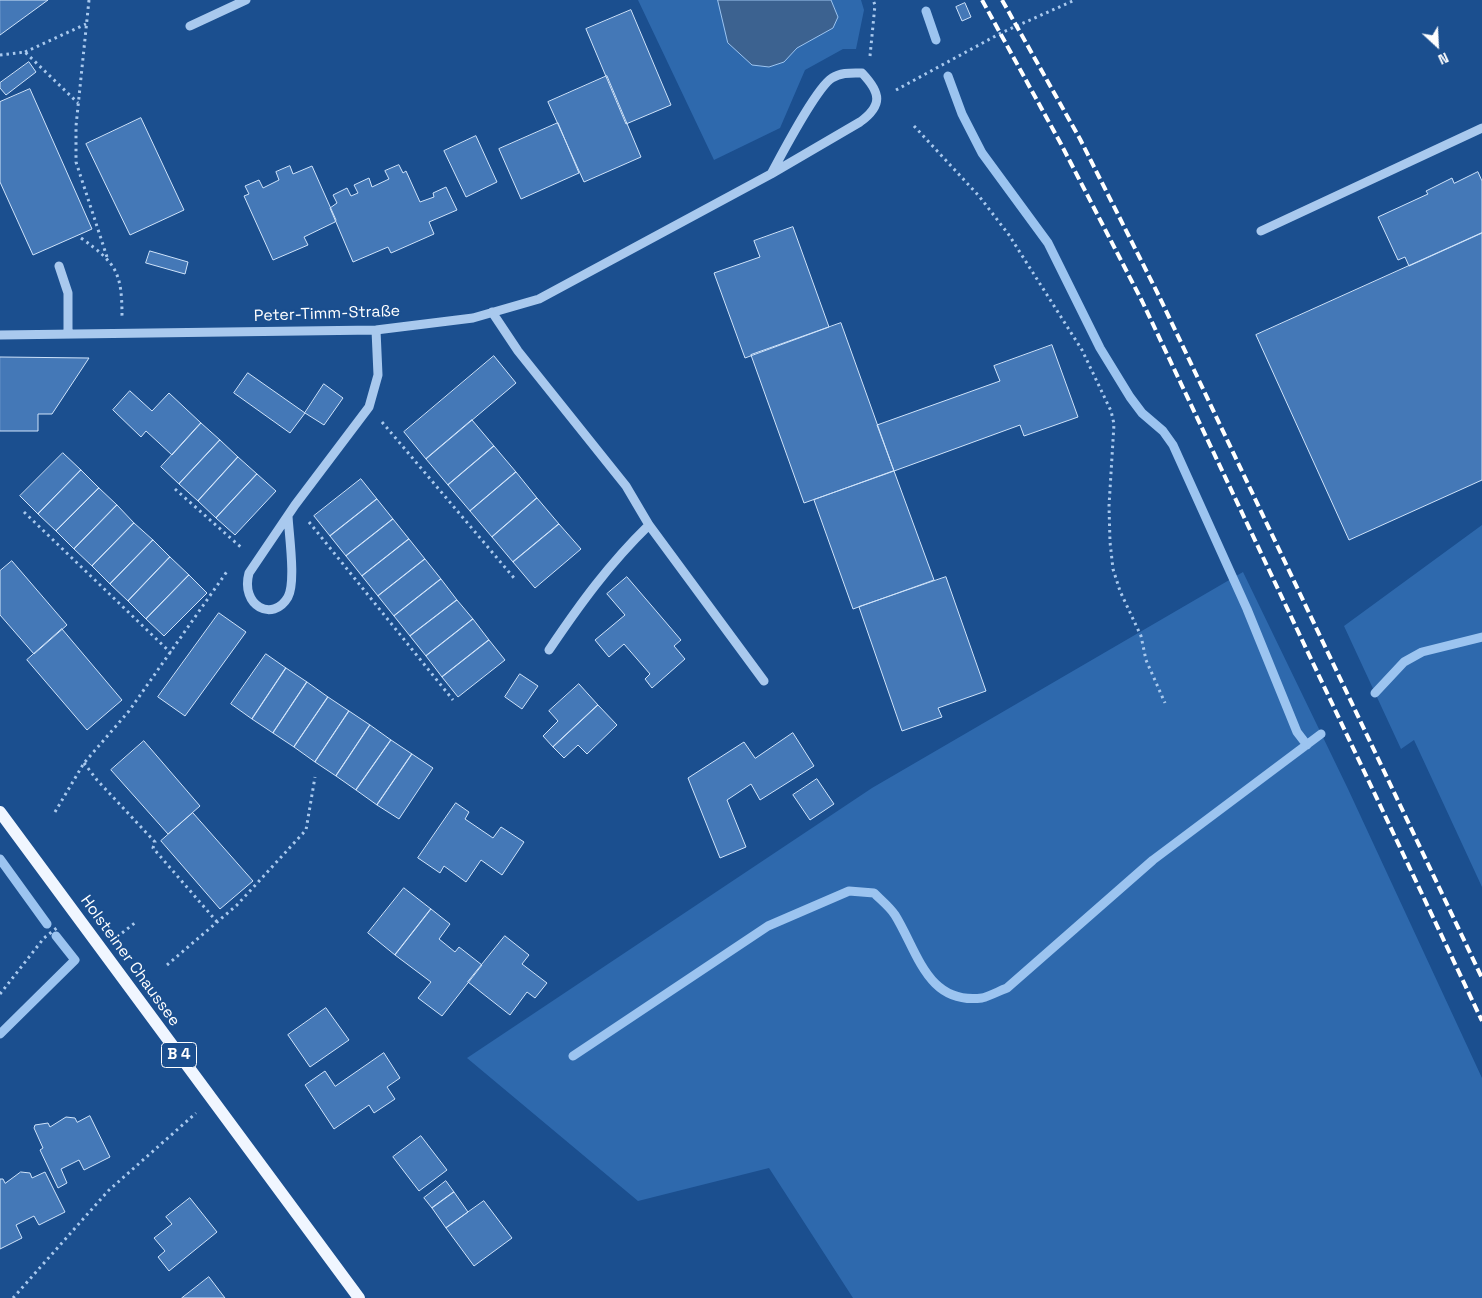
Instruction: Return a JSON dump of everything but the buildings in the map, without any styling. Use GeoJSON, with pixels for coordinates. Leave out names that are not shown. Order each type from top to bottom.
{"type":"FeatureCollection","features":[{"type":"Feature","properties":{"kind":"main road","name":"Holsteiner Chaussee"},"geometry":{"type":"LineString","coordinates":[[0,812],[358,1298]]}},
{"type":"Feature","properties":{"kind":"street"},"geometry":{"type":"LineString","coordinates":[[190,26],[246,0]]}},
{"type":"Feature","properties":{"kind":"street"},"geometry":{"type":"LineString","coordinates":[[771,174],[820,92],[832,78],[846,72],[862,73],[874,85],[878,100]]}},
{"type":"Feature","properties":{"kind":"street","name":"Peter-Timm-Straße"},"geometry":{"type":"LineString","coordinates":[[0,335],[376,330],[473,318],[539,299],[771,174],[860,122],[873,112],[878,100]]}},
{"type":"Feature","properties":{"kind":"street"},"geometry":{"type":"LineString","coordinates":[[1261,231],[1482,128]]}},
{"type":"Feature","properties":{"kind":"street"},"geometry":{"type":"LineString","coordinates":[[60,266],[68,293],[68,334]]}},
{"type":"Feature","properties":{"kind":"street"},"geometry":{"type":"LineString","coordinates":[[492,312],[518,351],[626,486],[649,524],[764,681]]}},
{"type":"Feature","properties":{"kind":"street"},"geometry":{"type":"LineString","coordinates":[[288,516],[291,585],[288,597],[278,607],[266,610],[257,606],[249,598],[245,586],[249,573],[295,505],[369,407],[378,375],[376,330]]}},
{"type":"Feature","properties":{"kind":"street"},"geometry":{"type":"LineString","coordinates":[[549,650],[583,600],[618,555],[649,524]]}},
{"type":"Feature","properties":{"kind":"path"},"geometry":{"type":"LineString","coordinates":[[89,0],[78,104],[76,162],[107,257],[122,286],[122,334]]}},
{"type":"Feature","properties":{"kind":"path"},"geometry":{"type":"LineString","coordinates":[[862,73],[870,56],[875,6],[873,0]]}},
{"type":"Feature","properties":{"kind":"path"},"geometry":{"type":"LineString","coordinates":[[878,100],[1009,30],[1075,0]]}},
{"type":"Feature","properties":{"kind":"path"},"geometry":{"type":"LineString","coordinates":[[0,55],[25,52],[87,24]]}},
{"type":"Feature","properties":{"kind":"path"},"geometry":{"type":"LineString","coordinates":[[25,52],[78,104]]}},
{"type":"Feature","properties":{"kind":"path"},"geometry":{"type":"LineString","coordinates":[[914,126],[979,196],[1009,235],[1082,350],[1111,411],[1114,424],[1109,506],[1113,568],[1120,591],[1142,636],[1146,660],[1165,703]]}},
{"type":"Feature","properties":{"kind":"path"},"geometry":{"type":"LineString","coordinates":[[81,238],[107,257]]}},
{"type":"Feature","properties":{"kind":"path"},"geometry":{"type":"LineString","coordinates":[[369,407],[514,578]]}},
{"type":"Feature","properties":{"kind":"path"},"geometry":{"type":"LineString","coordinates":[[175,489],[243,549]]}},
{"type":"Feature","properties":{"kind":"path"},"geometry":{"type":"LineString","coordinates":[[295,505],[454,700]]}},
{"type":"Feature","properties":{"kind":"path"},"geometry":{"type":"LineString","coordinates":[[24,512],[170,653]]}},
{"type":"Feature","properties":{"kind":"path"},"geometry":{"type":"LineString","coordinates":[[238,557],[249,542]]}},
{"type":"Feature","properties":{"kind":"path"},"geometry":{"type":"LineString","coordinates":[[55,812],[84,763],[129,711],[232,565]]}},
{"type":"Feature","properties":{"kind":"path"},"geometry":{"type":"LineString","coordinates":[[84,763],[97,780],[155,842],[153,848],[218,923]]}},
{"type":"Feature","properties":{"kind":"path"},"geometry":{"type":"LineString","coordinates":[[167,964],[218,923],[237,905],[306,830],[315,777]]}},
{"type":"Feature","properties":{"kind":"path"},"geometry":{"type":"LineString","coordinates":[[0,994],[44,938],[75,914]]}},
{"type":"Feature","properties":{"kind":"path"},"geometry":{"type":"LineString","coordinates":[[115,939],[136,922]]}},
{"type":"Feature","properties":{"kind":"path"},"geometry":{"type":"LineString","coordinates":[[13,1298],[108,1191],[212,1100]]}},
{"type":"Feature","properties":{"kind":"shaded area"},"geometry":{"type":"Polygon","coordinates":[[[638,0],[861,0],[864,10],[856,49],[843,49],[805,70],[780,128],[714,160],[638,0]]]}},
{"type":"Feature","properties":{"kind":"shaded area"},"geometry":{"type":"Polygon","coordinates":[[[718,0],[831,0],[838,17],[833,28],[797,48],[784,62],[769,67],[752,65],[728,43],[718,0]]]}},
{"type":"Feature","properties":{"kind":"shaded area"},"geometry":{"type":"Polygon","coordinates":[[[1482,525],[1482,887],[1414,740],[1401,749],[1344,626],[1482,525]]]}},
{"type":"Feature","properties":{"kind":"shaded area"},"geometry":{"type":"Polygon","coordinates":[[[1243,572],[1348,789],[1482,1078],[1482,1298],[853,1298],[769,1168],[638,1201],[467,1058],[872,788],[1243,572]]]}},
{"type":"Feature","properties":{"kind":"waterway"},"geometry":{"type":"LineString","coordinates":[[926,11],[936,40]]}},
{"type":"Feature","properties":{"kind":"waterway"},"geometry":{"type":"LineString","coordinates":[[948,76],[962,114],[982,153],[1048,243],[1100,348],[1142,413],[1163,431],[1173,445],[1247,609],[1297,732],[1307,745]]}},
{"type":"Feature","properties":{"kind":"waterway"},"geometry":{"type":"LineString","coordinates":[[1375,693],[1404,662],[1422,652],[1482,637]]}},
{"type":"Feature","properties":{"kind":"waterway"},"geometry":{"type":"LineString","coordinates":[[573,1056],[768,926],[849,891],[874,893],[888,906],[903,929],[926,973],[936,985],[948,993],[963,998],[982,998],[1007,988],[1153,860],[1321,734]]}},
{"type":"Feature","properties":{"kind":"waterway"},"geometry":{"type":"LineString","coordinates":[[0,859],[47,924]]}},
{"type":"Feature","properties":{"kind":"waterway"},"geometry":{"type":"LineString","coordinates":[[0,1034],[75,960],[56,936]]}},
{"type":"Feature","properties":{"kind":"railway"},"geometry":{"type":"LineString","coordinates":[[982,0],[1061,144],[1142,301],[1482,1021]]}},
{"type":"Feature","properties":{"kind":"railway"},"geometry":{"type":"LineString","coordinates":[[1002,0],[1080,139],[1159,296],[1482,978]]}}]}
